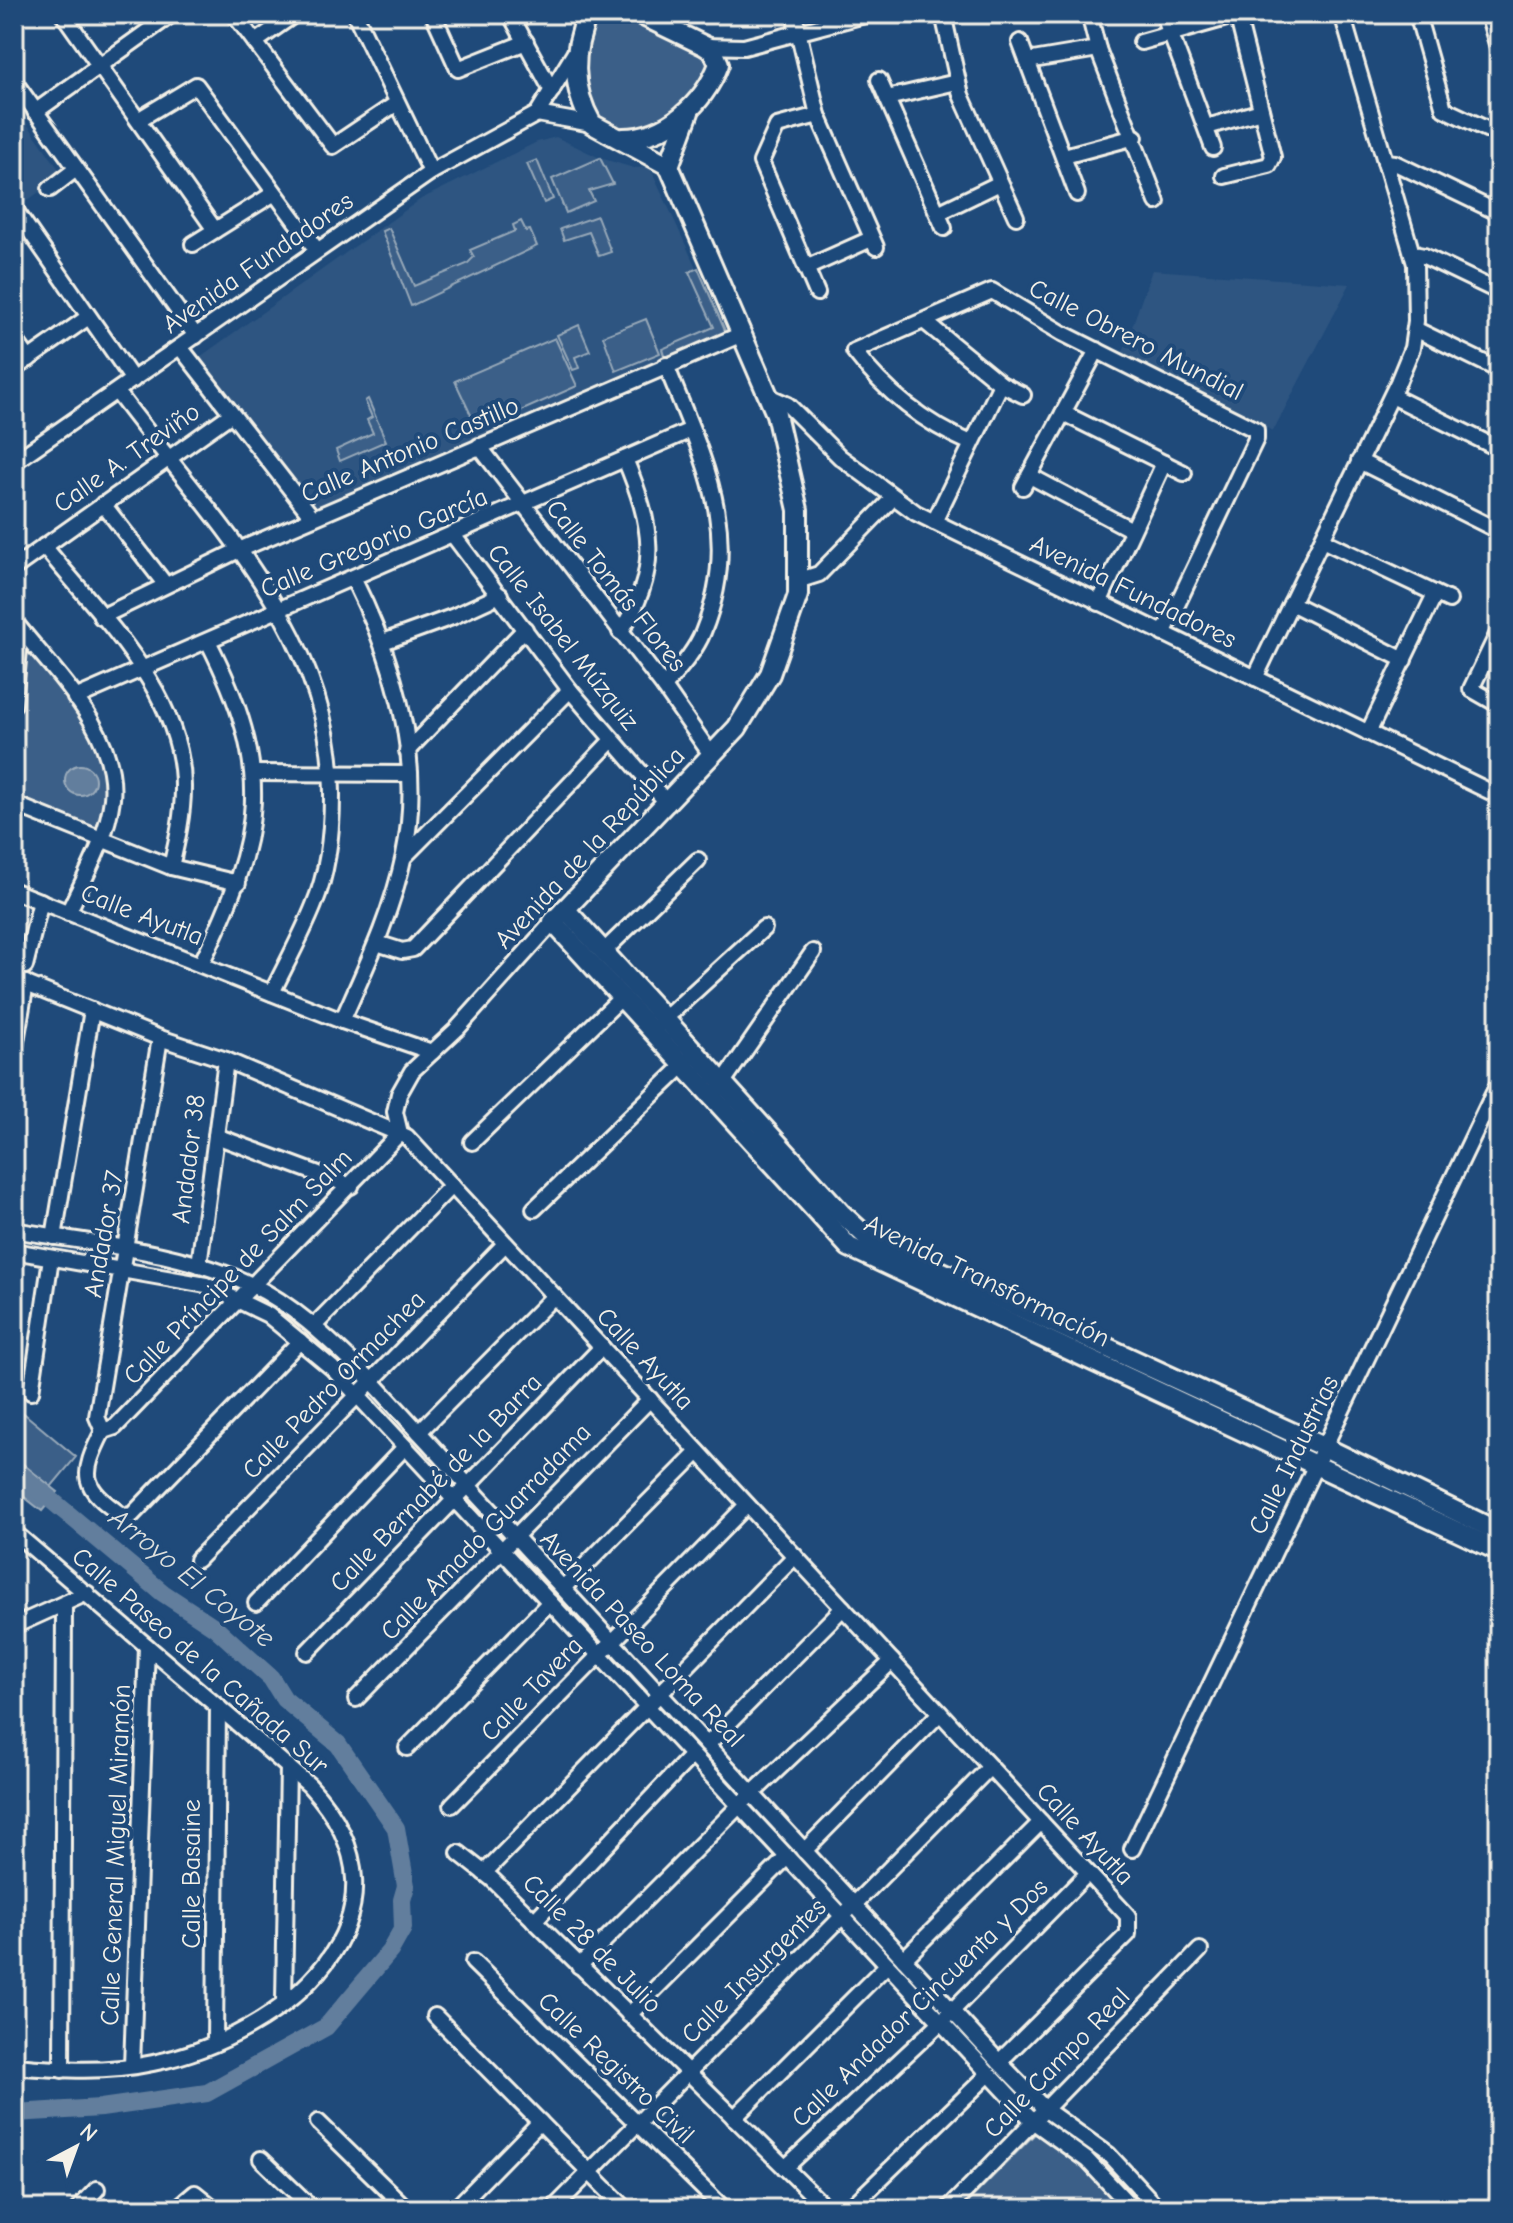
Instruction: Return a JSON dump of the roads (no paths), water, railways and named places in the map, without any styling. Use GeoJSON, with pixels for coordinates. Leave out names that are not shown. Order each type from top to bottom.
{"type":"FeatureCollection","features":[{"type":"Feature","properties":{"kind":"main road"},"geometry":{"type":"LineString","coordinates":[[588,14],[574,54],[582,105],[592,124],[623,138],[669,166],[689,112],[718,69],[718,58],[705,46],[639,14]]}},
{"type":"Feature","properties":{"kind":"main road"},"geometry":{"type":"LineString","coordinates":[[623,138],[650,134],[689,112]]}},
{"type":"Feature","properties":{"kind":"main road","name":"Avenida de la República"},"geometry":{"type":"LineString","coordinates":[[559,916],[737,728],[770,674],[794,614],[800,580],[801,535],[795,486],[770,397],[669,166]]}},
{"type":"Feature","properties":{"kind":"main road","name":"Avenida Transformación"},"geometry":{"type":"LineString","coordinates":[[559,916],[603,952],[659,1025],[785,1165],[858,1230],[906,1266],[1393,1490],[1499,1532]]}},
{"type":"Feature","properties":{"kind":"main road","name":"Avenida Transformación"},"geometry":{"type":"LineString","coordinates":[[559,916],[623,996],[659,1025]]}},
{"type":"Feature","properties":{"kind":"main road","name":"Avenida Transformación"},"geometry":{"type":"LineString","coordinates":[[1393,1490],[1499,1551]]}},
{"type":"Feature","properties":{"kind":"street"},"geometry":{"type":"LineString","coordinates":[[63,14],[215,230]]}},
{"type":"Feature","properties":{"kind":"street"},"geometry":{"type":"LineString","coordinates":[[35,112],[99,66],[150,20],[172,14]]}},
{"type":"Feature","properties":{"kind":"street"},"geometry":{"type":"LineString","coordinates":[[234,14],[333,146],[397,103]]}},
{"type":"Feature","properties":{"kind":"street"},"geometry":{"type":"LineString","coordinates":[[255,42],[295,14]]}},
{"type":"Feature","properties":{"kind":"street"},"geometry":{"type":"LineString","coordinates":[[355,14],[431,172]]}},
{"type":"Feature","properties":{"kind":"street"},"geometry":{"type":"LineString","coordinates":[[433,14],[458,69],[526,42]]}},
{"type":"Feature","properties":{"kind":"street"},"geometry":{"type":"LineString","coordinates":[[510,14],[552,91]]}},
{"type":"Feature","properties":{"kind":"street"},"geometry":{"type":"LineString","coordinates":[[794,14],[818,115],[874,243],[806,268]]}},
{"type":"Feature","properties":{"kind":"street"},"geometry":{"type":"LineString","coordinates":[[705,46],[744,47],[798,30],[868,14]]}},
{"type":"Feature","properties":{"kind":"street"},"geometry":{"type":"LineString","coordinates":[[943,14],[957,82],[1016,217]]}},
{"type":"Feature","properties":{"kind":"street"},"geometry":{"type":"LineString","coordinates":[[1089,14],[1098,49],[1135,137],[1157,202]]}},
{"type":"Feature","properties":{"kind":"street"},"geometry":{"type":"LineString","coordinates":[[1141,42],[1171,36],[1237,14],[1271,162],[1224,176]]}},
{"type":"Feature","properties":{"kind":"street"},"geometry":{"type":"LineString","coordinates":[[1255,678],[1392,396],[1406,363],[1415,329],[1417,285],[1413,254],[1342,14]]}},
{"type":"Feature","properties":{"kind":"street"},"geometry":{"type":"LineString","coordinates":[[1417,14],[1444,109],[1499,135]]}},
{"type":"Feature","properties":{"kind":"street"},"geometry":{"type":"LineString","coordinates":[[1488,14],[1499,51]]}},
{"type":"Feature","properties":{"kind":"street"},"geometry":{"type":"LineString","coordinates":[[1164,16],[1213,148]]}},
{"type":"Feature","properties":{"kind":"street"},"geometry":{"type":"LineString","coordinates":[[1020,42],[1077,194]]}},
{"type":"Feature","properties":{"kind":"street"},"geometry":{"type":"LineString","coordinates":[[718,69],[744,47]]}},
{"type":"Feature","properties":{"kind":"street"},"geometry":{"type":"LineString","coordinates":[[1027,61],[1098,49]]}},
{"type":"Feature","properties":{"kind":"street"},"geometry":{"type":"LineString","coordinates":[[574,54],[537,114],[592,124]]}},
{"type":"Feature","properties":{"kind":"street"},"geometry":{"type":"LineString","coordinates":[[879,80],[944,228]]}},
{"type":"Feature","properties":{"kind":"street"},"geometry":{"type":"LineString","coordinates":[[14,81],[196,336]]}},
{"type":"Feature","properties":{"kind":"street"},"geometry":{"type":"LineString","coordinates":[[887,98],[957,82]]}},
{"type":"Feature","properties":{"kind":"street"},"geometry":{"type":"LineString","coordinates":[[138,120],[196,85],[316,249]]}},
{"type":"Feature","properties":{"kind":"street"},"geometry":{"type":"LineString","coordinates":[[1207,127],[1261,111]]}},
{"type":"Feature","properties":{"kind":"street","name":"Avenida Fundadores"},"geometry":{"type":"LineString","coordinates":[[15,460],[431,172],[537,114]]}},
{"type":"Feature","properties":{"kind":"street"},"geometry":{"type":"LineString","coordinates":[[817,293],[761,162],[777,126],[818,115]]}},
{"type":"Feature","properties":{"kind":"street"},"geometry":{"type":"LineString","coordinates":[[1064,156],[1135,137]]}},
{"type":"Feature","properties":{"kind":"street"},"geometry":{"type":"LineString","coordinates":[[1385,162],[1400,165],[1499,213]]}},
{"type":"Feature","properties":{"kind":"street"},"geometry":{"type":"LineString","coordinates":[[50,189],[76,169]]}},
{"type":"Feature","properties":{"kind":"street"},"geometry":{"type":"LineString","coordinates":[[938,213],[1000,183]]}},
{"type":"Feature","properties":{"kind":"street"},"geometry":{"type":"LineString","coordinates":[[193,244],[273,194]]}},
{"type":"Feature","properties":{"kind":"street"},"geometry":{"type":"LineString","coordinates":[[15,212],[133,380]]}},
{"type":"Feature","properties":{"kind":"street"},"geometry":{"type":"LineString","coordinates":[[1413,254],[1424,256],[1499,292]]}},
{"type":"Feature","properties":{"kind":"street","name":"Calle Obrero Mundial"},"geometry":{"type":"LineString","coordinates":[[924,321],[992,291],[1097,350],[1257,432],[1163,634]]}},
{"type":"Feature","properties":{"kind":"street"},"geometry":{"type":"LineString","coordinates":[[14,369],[87,318]]}},
{"type":"Feature","properties":{"kind":"street"},"geometry":{"type":"LineString","coordinates":[[971,443],[945,432],[915,412],[878,380],[854,351],[924,321],[1001,384],[1023,395]]}},
{"type":"Feature","properties":{"kind":"street"},"geometry":{"type":"LineString","coordinates":[[1415,329],[1499,370]]}},
{"type":"Feature","properties":{"kind":"street","name":"Calle Antonio Castillo"},"geometry":{"type":"LineString","coordinates":[[101,617],[239,550],[742,334]]}},
{"type":"Feature","properties":{"kind":"street"},"geometry":{"type":"LineString","coordinates":[[14,338],[29,359]]}},
{"type":"Feature","properties":{"kind":"street"},"geometry":{"type":"LineString","coordinates":[[180,347],[313,518]]}},
{"type":"Feature","properties":{"kind":"street"},"geometry":{"type":"LineString","coordinates":[[1097,350],[1026,481],[1132,530]]}},
{"type":"Feature","properties":{"kind":"street"},"geometry":{"type":"LineString","coordinates":[[664,687],[703,633],[720,566],[718,507],[666,365]]}},
{"type":"Feature","properties":{"kind":"street"},"geometry":{"type":"LineString","coordinates":[[934,522],[1001,384]]}},
{"type":"Feature","properties":{"kind":"street"},"geometry":{"type":"LineString","coordinates":[[117,392],[239,550],[280,609],[314,679],[328,733],[332,775],[330,842],[323,875],[315,904],[272,993]]}},
{"type":"Feature","properties":{"kind":"street"},"geometry":{"type":"LineString","coordinates":[[1392,396],[1499,449]]}},
{"type":"Feature","properties":{"kind":"street","name":"Avenida Fundadores"},"geometry":{"type":"LineString","coordinates":[[770,397],[788,405],[840,457],[893,498],[934,522],[1499,796]]}},
{"type":"Feature","properties":{"kind":"street"},"geometry":{"type":"LineString","coordinates":[[1063,413],[1184,473]]}},
{"type":"Feature","properties":{"kind":"street","name":"Calle A. Treviño"},"geometry":{"type":"LineString","coordinates":[[14,568],[230,415]]}},
{"type":"Feature","properties":{"kind":"street","name":"Calle Gregorio García"},"geometry":{"type":"LineString","coordinates":[[75,698],[691,430]]}},
{"type":"Feature","properties":{"kind":"street","name":"Calle Tomás Flores"},"geometry":{"type":"LineString","coordinates":[[479,446],[664,687],[712,756]]}},
{"type":"Feature","properties":{"kind":"street"},"geometry":{"type":"LineString","coordinates":[[620,632],[637,606],[650,554],[645,514],[625,459]]}},
{"type":"Feature","properties":{"kind":"street"},"geometry":{"type":"LineString","coordinates":[[1359,461],[1499,531]]}},
{"type":"Feature","properties":{"kind":"street"},"geometry":{"type":"LineString","coordinates":[[1099,603],[1164,463]]}},
{"type":"Feature","properties":{"kind":"street"},"geometry":{"type":"LineString","coordinates":[[800,580],[819,574],[893,498]]}},
{"type":"Feature","properties":{"kind":"street"},"geometry":{"type":"LineString","coordinates":[[103,504],[165,584]]}},
{"type":"Feature","properties":{"kind":"street","name":"Calle Isabel Múzquiz"},"geometry":{"type":"LineString","coordinates":[[453,535],[570,690],[668,804]]}},
{"type":"Feature","properties":{"kind":"street"},"geometry":{"type":"LineString","coordinates":[[1322,540],[1442,597],[1404,660],[1368,733]]}},
{"type":"Feature","properties":{"kind":"street"},"geometry":{"type":"LineString","coordinates":[[44,546],[142,669],[169,719],[183,785],[180,827],[171,867]]}},
{"type":"Feature","properties":{"kind":"street"},"geometry":{"type":"LineString","coordinates":[[342,1021],[377,943],[404,857],[410,774],[394,675],[383,642],[353,578]]}},
{"type":"Feature","properties":{"kind":"street"},"geometry":{"type":"LineString","coordinates":[[383,642],[452,617],[500,595]]}},
{"type":"Feature","properties":{"kind":"street"},"geometry":{"type":"LineString","coordinates":[[1291,603],[1404,660]]}},
{"type":"Feature","properties":{"kind":"street"},"geometry":{"type":"LineString","coordinates":[[14,621],[75,698],[103,747],[112,780],[102,839],[68,913]]}},
{"type":"Feature","properties":{"kind":"street"},"geometry":{"type":"LineString","coordinates":[[407,751],[525,629]]}},
{"type":"Feature","properties":{"kind":"street"},"geometry":{"type":"LineString","coordinates":[[14,630],[19,649],[14,704]]}},
{"type":"Feature","properties":{"kind":"street"},"geometry":{"type":"LineString","coordinates":[[1499,631],[1471,689],[1499,705]]}},
{"type":"Feature","properties":{"kind":"street"},"geometry":{"type":"LineString","coordinates":[[201,964],[238,883],[252,820],[253,773],[239,705],[208,641]]}},
{"type":"Feature","properties":{"kind":"street"},"geometry":{"type":"LineString","coordinates":[[404,857],[570,690]]}},
{"type":"Feature","properties":{"kind":"street"},"geometry":{"type":"LineString","coordinates":[[377,943],[402,951],[413,949],[611,741]]}},
{"type":"Feature","properties":{"kind":"street"},"geometry":{"type":"LineString","coordinates":[[253,773],[410,774]]}},
{"type":"Feature","properties":{"kind":"street"},"geometry":{"type":"LineString","coordinates":[[14,804],[171,867],[238,883]]}},
{"type":"Feature","properties":{"kind":"street"},"geometry":{"type":"LineString","coordinates":[[603,952],[698,860]]}},
{"type":"Feature","properties":{"kind":"street","name":"Calle Ayutla"},"geometry":{"type":"LineString","coordinates":[[14,891],[342,1021],[432,1052]]}},
{"type":"Feature","properties":{"kind":"street"},"geometry":{"type":"LineString","coordinates":[[25,966],[41,901]]}},
{"type":"Feature","properties":{"kind":"street","name":"Avenida de la República"},"geometry":{"type":"LineString","coordinates":[[400,1133],[395,1112],[399,1094],[412,1071],[457,1029],[559,916]]}},
{"type":"Feature","properties":{"kind":"street"},"geometry":{"type":"LineString","coordinates":[[659,1025],[764,928]]}},
{"type":"Feature","properties":{"kind":"street"},"geometry":{"type":"LineString","coordinates":[[718,1091],[813,952]]}},
{"type":"Feature","properties":{"kind":"street"},"geometry":{"type":"LineString","coordinates":[[14,1053],[20,981]]}},
{"type":"Feature","properties":{"kind":"street","name":"Calle Ayutla"},"geometry":{"type":"LineString","coordinates":[[20,981],[160,1038],[226,1060],[400,1133],[452,1185],[1128,1916],[1128,1934],[994,2068]]}},
{"type":"Feature","properties":{"kind":"street"},"geometry":{"type":"LineString","coordinates":[[472,1142],[623,996]]}},
{"type":"Feature","properties":{"kind":"street"},"geometry":{"type":"LineString","coordinates":[[54,1237],[92,1010]]}},
{"type":"Feature","properties":{"kind":"street","name":"Andador 37"},"geometry":{"type":"LineString","coordinates":[[105,1432],[97,1417],[160,1038]]}},
{"type":"Feature","properties":{"kind":"street","name":"Andador 38"},"geometry":{"type":"LineString","coordinates":[[199,1265],[226,1060]]}},
{"type":"Feature","properties":{"kind":"street"},"geometry":{"type":"LineString","coordinates":[[534,1209],[690,1060]]}},
{"type":"Feature","properties":{"kind":"street","name":"Calle Industrias"},"geometry":{"type":"LineString","coordinates":[[1132,1849],[1499,1082]]}},
{"type":"Feature","properties":{"kind":"street","name":"Calle Príncipe de Salm Salm"},"geometry":{"type":"LineString","coordinates":[[105,1432],[240,1300],[400,1133]]}},
{"type":"Feature","properties":{"kind":"street"},"geometry":{"type":"LineString","coordinates":[[216,1136],[351,1186]]}},
{"type":"Feature","properties":{"kind":"street"},"geometry":{"type":"LineString","coordinates":[[314,1326],[452,1185]]}},
{"type":"Feature","properties":{"kind":"street","name":"Avenida Paseo Loma Real"},"geometry":{"type":"LineString","coordinates":[[14,1230],[199,1265],[252,1285],[314,1326],[371,1380],[904,1959],[946,2017]]}},
{"type":"Feature","properties":{"kind":"street","name":"Calle Pedro Ormachea"},"geometry":{"type":"LineString","coordinates":[[197,1560],[505,1244]]}},
{"type":"Feature","properties":{"kind":"street","name":"Avenida Paseo Loma Real"},"geometry":{"type":"LineString","coordinates":[[14,1251],[206,1285],[268,1315],[300,1341],[357,1395],[887,1965],[946,2017],[994,2068],[1034,2122],[1087,2160],[1133,2209]]}},
{"type":"Feature","properties":{"kind":"street"},"geometry":{"type":"LineString","coordinates":[[31,1392],[51,1258]]}},
{"type":"Feature","properties":{"kind":"street"},"geometry":{"type":"LineString","coordinates":[[419,1432],[554,1296]]}},
{"type":"Feature","properties":{"kind":"street"},"geometry":{"type":"LineString","coordinates":[[105,1432],[85,1470],[86,1481],[104,1502],[123,1516],[132,1515],[300,1341]]}},
{"type":"Feature","properties":{"kind":"street","name":"Calle Bernabé de la Barra"},"geometry":{"type":"LineString","coordinates":[[307,1652],[466,1483],[602,1347]]}},
{"type":"Feature","properties":{"kind":"street","name":"Calle Amado Guarradama"},"geometry":{"type":"LineString","coordinates":[[356,1699],[650,1399]]}},
{"type":"Feature","properties":{"kind":"street"},"geometry":{"type":"LineString","coordinates":[[256,1603],[405,1447]]}},
{"type":"Feature","properties":{"kind":"street"},"geometry":{"type":"LineString","coordinates":[[563,1588],[698,1452]]}},
{"type":"Feature","properties":{"kind":"street","name":"Calle Tavera"},"geometry":{"type":"LineString","coordinates":[[452,1805],[747,1505]]}},
{"type":"Feature","properties":{"kind":"street","name":"Calle Paseo de la Cañada Sur"},"geometry":{"type":"LineString","coordinates":[[14,1532],[288,1766],[322,1799],[341,1825],[349,1844],[355,1876],[350,1918],[336,1950],[311,1981],[239,2033],[215,2043],[132,2066],[62,2070],[14,2066]]}},
{"type":"Feature","properties":{"kind":"street"},"geometry":{"type":"LineString","coordinates":[[484,1873],[795,1556]]}},
{"type":"Feature","properties":{"kind":"street"},"geometry":{"type":"LineString","coordinates":[[14,1626],[87,1593]]}},
{"type":"Feature","properties":{"kind":"street"},"geometry":{"type":"LineString","coordinates":[[407,1748],[550,1602]]}},
{"type":"Feature","properties":{"kind":"street"},"geometry":{"type":"LineString","coordinates":[[62,2070],[64,1605]]}},
{"type":"Feature","properties":{"kind":"street"},"geometry":{"type":"LineString","coordinates":[[707,1745],[843,1608]]}},
{"type":"Feature","properties":{"kind":"street","name":"Calle General Miguel Miramón"},"geometry":{"type":"LineString","coordinates":[[132,2066],[147,1646]]}},
{"type":"Feature","properties":{"kind":"street"},"geometry":{"type":"LineString","coordinates":[[579,1966],[739,1806],[892,1661]]}},
{"type":"Feature","properties":{"kind":"street","name":"Calle Basaine"},"geometry":{"type":"LineString","coordinates":[[215,2043],[218,1706]]}},
{"type":"Feature","properties":{"kind":"street"},"geometry":{"type":"LineString","coordinates":[[804,1851],[940,1713]]}},
{"type":"Feature","properties":{"kind":"street"},"geometry":{"type":"LineString","coordinates":[[534,1921],[692,1755]]}},
{"type":"Feature","properties":{"kind":"street"},"geometry":{"type":"LineString","coordinates":[[284,2001],[288,1766]]}},
{"type":"Feature","properties":{"kind":"street","name":"Calle Insurgentes"},"geometry":{"type":"LineString","coordinates":[[553,2209],[990,1767]]}},
{"type":"Feature","properties":{"kind":"street"},"geometry":{"type":"LineString","coordinates":[[904,1959],[1041,1822]]}},
{"type":"Feature","properties":{"kind":"street","name":"Calle 28 de Julio"},"geometry":{"type":"LineString","coordinates":[[459,1853],[534,1921],[827,2209]]}},
{"type":"Feature","properties":{"kind":"street"},"geometry":{"type":"LineString","coordinates":[[629,2015],[787,1857]]}},
{"type":"Feature","properties":{"kind":"street","name":"Calle Andador Cincuenta y Dos"},"geometry":{"type":"LineString","coordinates":[[785,2168],[946,2017],[1088,1873]]}},
{"type":"Feature","properties":{"kind":"street","name":"Calle Campo Real"},"geometry":{"type":"LineString","coordinates":[[948,2209],[1200,1950]]}},
{"type":"Feature","properties":{"kind":"street","name":"Calle Registro Civil"},"geometry":{"type":"LineString","coordinates":[[473,1962],[724,2209]]}},
{"type":"Feature","properties":{"kind":"street"},"geometry":{"type":"LineString","coordinates":[[734,2118],[887,1965]]}},
{"type":"Feature","properties":{"kind":"street"},"geometry":{"type":"LineString","coordinates":[[435,2016],[626,2209]]}},
{"type":"Feature","properties":{"kind":"street"},"geometry":{"type":"LineString","coordinates":[[849,2209],[994,2068]]}},
{"type":"Feature","properties":{"kind":"street","name":"Avenida Paseo Loma Real"},"geometry":{"type":"LineString","coordinates":[[994,2068],[1099,2147],[1159,2209]]}},
{"type":"Feature","properties":{"kind":"street"},"geometry":{"type":"LineString","coordinates":[[318,2122],[407,2209]]}},
{"type":"Feature","properties":{"kind":"street"},"geometry":{"type":"LineString","coordinates":[[455,2209],[540,2122]]}},
{"type":"Feature","properties":{"kind":"street"},"geometry":{"type":"LineString","coordinates":[[1087,2160],[1099,2147]]}},
{"type":"Feature","properties":{"kind":"street"},"geometry":{"type":"LineString","coordinates":[[261,2159],[313,2209]]}},
{"type":"Feature","properties":{"kind":"street"},"geometry":{"type":"LineString","coordinates":[[78,2209],[97,2189]]}},
{"type":"Feature","properties":{"kind":"street"},"geometry":{"type":"LineString","coordinates":[[176,2209],[195,2193],[215,2209]]}},
{"type":"Feature","properties":{"kind":"waterway","name":"Arroyo El Coyote"},"geometry":{"type":"LineString","coordinates":[[14,1469],[163,1593],[216,1628],[271,1678],[284,1699],[338,1744],[396,1828],[406,1886],[402,1900],[403,1928],[390,1951],[326,2027],[207,2093],[101,2108],[14,2113]]}}]}
